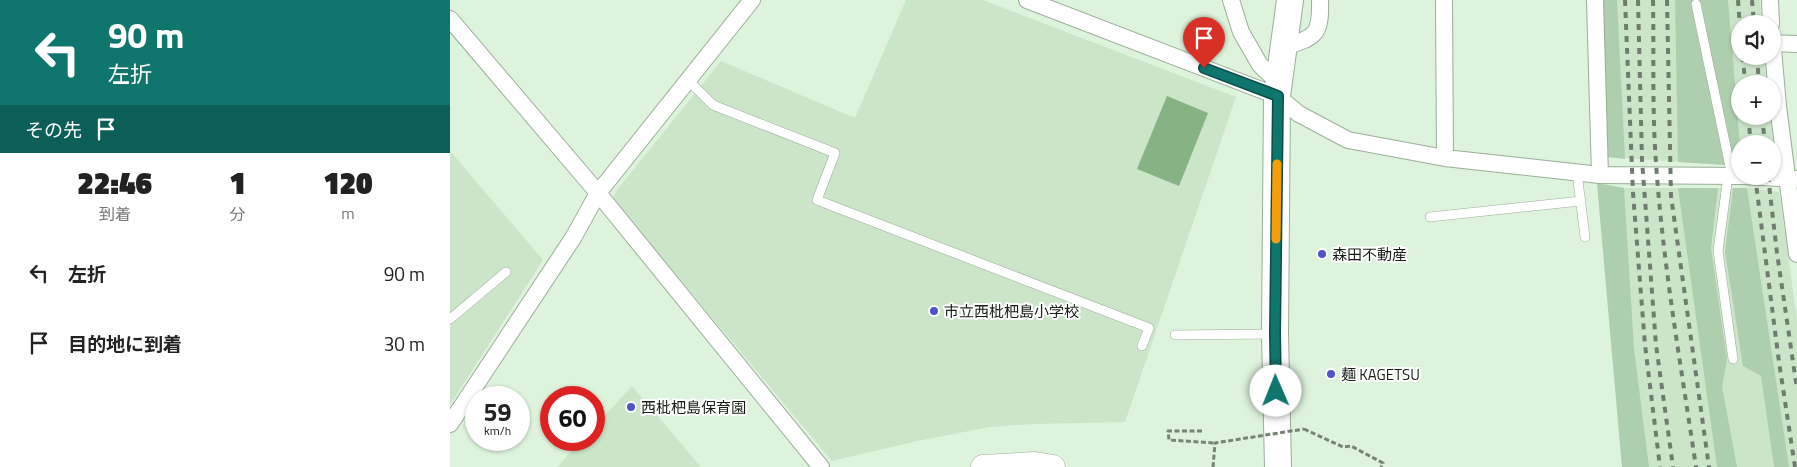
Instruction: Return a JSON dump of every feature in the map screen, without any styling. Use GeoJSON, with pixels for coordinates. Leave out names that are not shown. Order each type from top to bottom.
{"type":"FeatureCollection","features":[{"type":"Feature","properties":{"kind":"main road"},"geometry":{"type":"LineString","coordinates":[[1278,467],[1275,334],[1278,90],[1290,0]]}},
{"type":"Feature","properties":{"kind":"main road"},"geometry":{"type":"LineString","coordinates":[[983,467],[1041,466]]}},
{"type":"Feature","properties":{"kind":"street"},"geometry":{"type":"LineString","coordinates":[[452,418],[573,238],[598,193],[752,0]]}},
{"type":"Feature","properties":{"kind":"street"},"geometry":{"type":"LineString","coordinates":[[1028,0],[1278,90]]}},
{"type":"Feature","properties":{"kind":"street"},"geometry":{"type":"LineString","coordinates":[[1231,0],[1241,32],[1260,65],[1298,114],[1348,140],[1445,158],[1600,175],[1731,176]]}},
{"type":"Feature","properties":{"kind":"street"},"geometry":{"type":"LineString","coordinates":[[1284,47],[1307,40],[1318,28],[1320,0]]}},
{"type":"Feature","properties":{"kind":"street"},"geometry":{"type":"LineString","coordinates":[[1444,0],[1445,158]]}},
{"type":"Feature","properties":{"kind":"street"},"geometry":{"type":"LineString","coordinates":[[1595,0],[1600,175]]}},
{"type":"Feature","properties":{"kind":"street"},"geometry":{"type":"LineString","coordinates":[[1770,0],[1771,15]]}},
{"type":"Feature","properties":{"kind":"street"},"geometry":{"type":"LineString","coordinates":[[450,19],[598,193],[821,467]]}},
{"type":"Feature","properties":{"kind":"street"},"geometry":{"type":"LineString","coordinates":[[1781,43],[1797,44]]}},
{"type":"Feature","properties":{"kind":"street"},"geometry":{"type":"LineString","coordinates":[[1775,65],[1778,106],[1792,179],[1797,254]]}},
{"type":"Feature","properties":{"kind":"lane"},"geometry":{"type":"LineString","coordinates":[[1696,4],[1731,154]]}},
{"type":"Feature","properties":{"kind":"lane"},"geometry":{"type":"LineString","coordinates":[[688,80],[713,106],[835,153],[817,200],[1149,328],[1142,346]]}},
{"type":"Feature","properties":{"kind":"lane"},"geometry":{"type":"LineString","coordinates":[[1577,172],[1585,238]]}},
{"type":"Feature","properties":{"kind":"lane"},"geometry":{"type":"LineString","coordinates":[[1733,359],[1718,251],[1734,185]]}},
{"type":"Feature","properties":{"kind":"lane"},"geometry":{"type":"LineString","coordinates":[[1430,217],[1581,201]]}},
{"type":"Feature","properties":{"kind":"lane"},"geometry":{"type":"LineString","coordinates":[[450,319],[506,272]]}},
{"type":"Feature","properties":{"kind":"lane"},"geometry":{"type":"LineString","coordinates":[[1175,335],[1275,334]]}},
{"type":"Feature","properties":{"kind":"path"},"geometry":{"type":"LineString","coordinates":[[1202,430],[1168,430],[1169,440],[1215,443],[1304,429],[1343,447],[1350,446],[1383,463],[1382,467]]}},
{"type":"Feature","properties":{"kind":"path"},"geometry":{"type":"LineString","coordinates":[[1213,467],[1215,443]]}},
{"type":"Feature","properties":{"kind":"shaded area","name":"市立西枇杷島小学校"},"geometry":{"type":"Polygon","coordinates":[[[906,0],[983,0],[1236,97],[1125,422],[990,427],[917,441],[832,461],[613,199],[617,190],[721,61],[855,118],[906,0]]]}},
{"type":"Feature","properties":{"kind":"shaded area"},"geometry":{"type":"Polygon","coordinates":[[[1602,0],[1760,0],[1761,15],[1731,15],[1731,65],[1765,65],[1766,75],[1731,75],[1731,125],[1771,125],[1772,135],[1731,135],[1731,165],[1607,157],[1602,0]]]}},
{"type":"Feature","properties":{"kind":"shaded area"},"geometry":{"type":"Polygon","coordinates":[[[1602,0],[1617,0],[1625,159],[1607,157],[1602,0]]]}},
{"type":"Feature","properties":{"kind":"shaded area"},"geometry":{"type":"Polygon","coordinates":[[[1675,0],[1728,0],[1731,65],[1733,65],[1734,75],[1731,75],[1731,125],[1738,125],[1739,135],[1731,135],[1731,165],[1678,162],[1675,0]]]}},
{"type":"Feature","properties":{"kind":"shaded area"},"geometry":{"type":"Polygon","coordinates":[[[1167,96],[1208,113],[1179,186],[1137,169],[1167,96]]]}},
{"type":"Feature","properties":{"kind":"shaded area"},"geometry":{"type":"Polygon","coordinates":[[[450,151],[543,260],[450,405],[450,151]]]}},
{"type":"Feature","properties":{"kind":"shaded area"},"geometry":{"type":"Polygon","coordinates":[[[1597,183],[1624,188],[1747,188],[1779,192],[1797,319],[1797,467],[1622,467],[1597,183]]]}},
{"type":"Feature","properties":{"kind":"shaded area"},"geometry":{"type":"Polygon","coordinates":[[[1597,183],[1624,188],[1634,349],[1649,467],[1622,467],[1597,183]]]}},
{"type":"Feature","properties":{"kind":"shaded area"},"geometry":{"type":"Polygon","coordinates":[[[1678,188],[1718,188],[1711,248],[1727,360],[1722,387],[1737,467],[1717,467],[1678,188]]]}},
{"type":"Feature","properties":{"kind":"shaded area"},"geometry":{"type":"Polygon","coordinates":[[[1733,188],[1747,188],[1789,467],[1774,467],[1761,376],[1743,366],[1725,252],[1733,188]]]}},
{"type":"Feature","properties":{"kind":"shaded area","name":"西枇杷島保育園"},"geometry":{"type":"Polygon","coordinates":[[[632,386],[701,467],[557,467],[572,451],[605,451],[605,415],[632,386]]]}},
{"type":"Feature","properties":{"kind":"railway"},"geometry":{"type":"LineString","coordinates":[[1625,0],[1633,193],[1645,345],[1660,467]]}},
{"type":"Feature","properties":{"kind":"railway"},"geometry":{"type":"LineString","coordinates":[[1638,0],[1642,160],[1656,345],[1673,467]]}},
{"type":"Feature","properties":{"kind":"railway"},"geometry":{"type":"LineString","coordinates":[[1653,0],[1654,122],[1659,201],[1673,315],[1696,467]]}},
{"type":"Feature","properties":{"kind":"railway"},"geometry":{"type":"LineString","coordinates":[[1667,0],[1671,196],[1709,467]]}},
{"type":"Feature","properties":{"kind":"railway"},"geometry":{"type":"LineString","coordinates":[[1738,0],[1739,15]]}},
{"type":"Feature","properties":{"kind":"railway"},"geometry":{"type":"LineString","coordinates":[[1752,0],[1753,15]]}},
{"type":"Feature","properties":{"kind":"railway"},"geometry":{"type":"LineString","coordinates":[[1744,65],[1744,75]]}},
{"type":"Feature","properties":{"kind":"railway"},"geometry":{"type":"LineString","coordinates":[[1758,65],[1758,75]]}},
{"type":"Feature","properties":{"kind":"railway"},"geometry":{"type":"LineString","coordinates":[[1749,125],[1750,135]]}},
{"type":"Feature","properties":{"kind":"railway"},"geometry":{"type":"LineString","coordinates":[[1763,125],[1764,135]]}},
{"type":"Feature","properties":{"kind":"railway"},"geometry":{"type":"LineString","coordinates":[[1756,185],[1779,362],[1795,467]]}},
{"type":"Feature","properties":{"kind":"railway"},"geometry":{"type":"LineString","coordinates":[[1769,185],[1797,389]]}},
{"type":"Feature","properties":{"kind":"slow traffic"},"geometry":{"type":"LineString","coordinates":[[1276,239],[1277,164]]}},
{"type":"Feature","properties":{"kind":"place","name":"森田不動産"},"geometry":{"type":"Point","coordinates":[1322,254]}},
{"type":"Feature","properties":{"kind":"place","name":"市立西枇杷島小学校"},"geometry":{"type":"Point","coordinates":[934,311]}},
{"type":"Feature","properties":{"kind":"place","name":"麺 KAGETSU"},"geometry":{"type":"Point","coordinates":[1331,374]}},
{"type":"Feature","properties":{"kind":"place","name":"西枇杷島保育園"},"geometry":{"type":"Point","coordinates":[631,407]}},
{"type":"Feature","properties":{"kind":"route"},"geometry":{"type":"LineString","coordinates":[[1204,68],[1278,96],[1276,391]]}}]}
